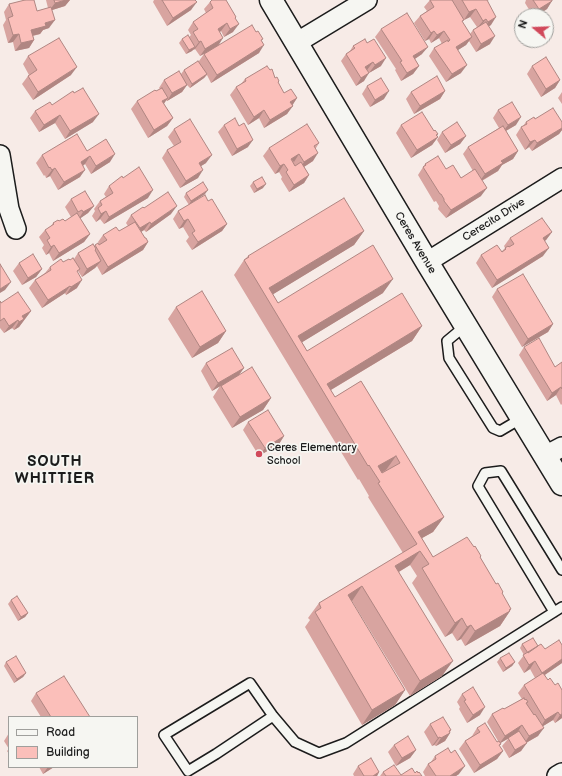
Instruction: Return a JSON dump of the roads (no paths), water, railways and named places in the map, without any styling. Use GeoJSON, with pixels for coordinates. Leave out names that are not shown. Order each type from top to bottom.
{"type":"FeatureCollection","features":[{"type":"Feature","properties":{"kind":"street","name":"Ceres Avenue"},"geometry":{"type":"LineString","coordinates":[[271,0],[465,326],[522,418],[554,451],[562,484]]}},
{"type":"Feature","properties":{"kind":"street"},"geometry":{"type":"LineString","coordinates":[[296,43],[367,0]]}},
{"type":"Feature","properties":{"kind":"street"},"geometry":{"type":"LineString","coordinates":[[0,155],[9,209],[16,229]]}},
{"type":"Feature","properties":{"kind":"street","name":"Cerecita Drive"},"geometry":{"type":"LineString","coordinates":[[427,262],[562,178]]}},
{"type":"Feature","properties":{"kind":"street"},"geometry":{"type":"LineString","coordinates":[[557,776],[562,773]]}},
{"type":"Feature","properties":{"kind":"lane"},"geometry":{"type":"LineString","coordinates":[[465,326],[447,341],[449,358],[493,428],[500,431],[522,418]]}},
{"type":"Feature","properties":{"kind":"lane"},"geometry":{"type":"LineString","coordinates":[[273,716],[188,771],[164,735],[250,683],[273,716],[295,742],[319,753],[346,743],[558,609],[478,486],[485,473],[501,471],[562,570]]}},
{"type":"Feature","properties":{"kind":"place","name":"Ceres Elementary School"},"geometry":{"type":"Point","coordinates":[259,454]}},
{"type":"Feature","properties":{"kind":"district","name":"SOUTH WHITTIER"},"geometry":{"type":"Point","coordinates":[55,470]}}]}
